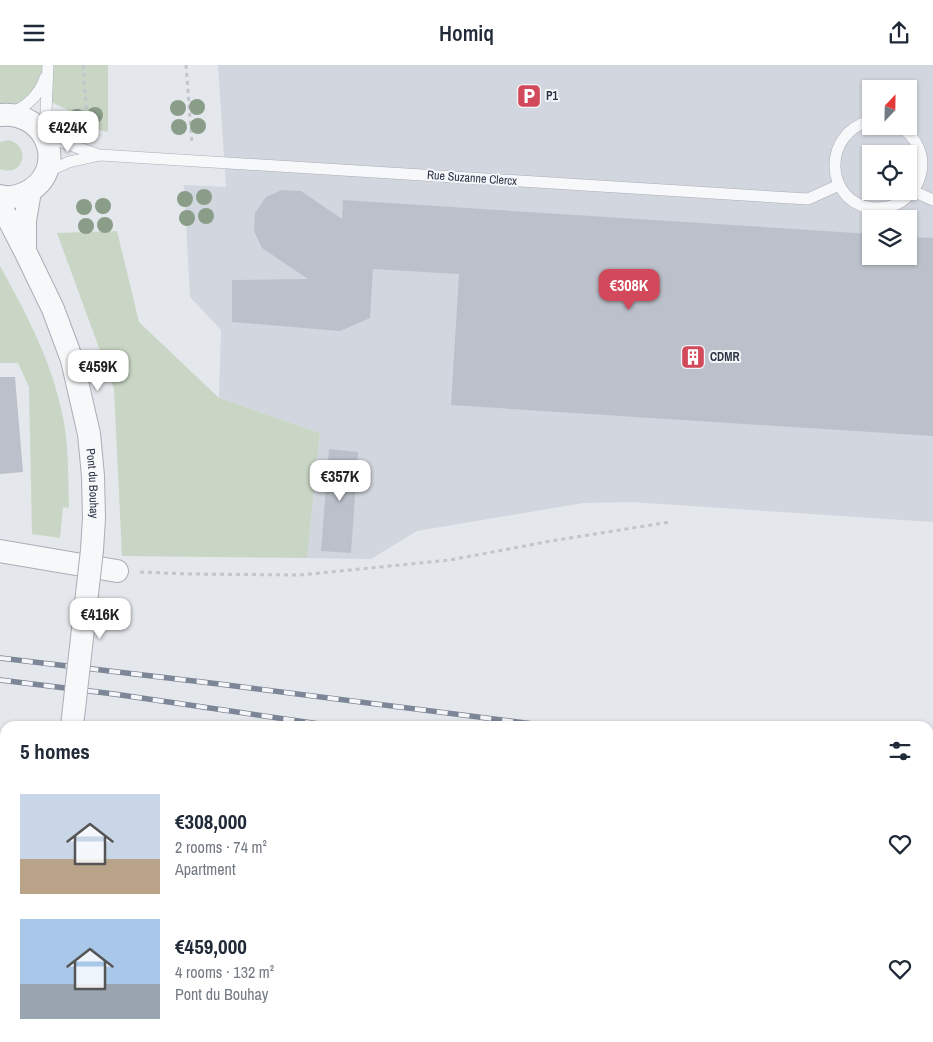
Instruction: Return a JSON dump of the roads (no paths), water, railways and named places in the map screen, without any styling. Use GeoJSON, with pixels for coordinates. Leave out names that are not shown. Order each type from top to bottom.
{"type":"FeatureCollection","features":[{"type":"Feature","properties":{"kind":"street"},"geometry":{"type":"LineString","coordinates":[[0,196],[17,196],[30,191],[40,183],[46,172],[49,160],[49,147],[45,136],[36,125],[24,117],[5,114]]}},
{"type":"Feature","properties":{"kind":"street","name":"Pont du Bouhay"},"geometry":{"type":"LineString","coordinates":[[25,251],[25,221],[30,191]]}},
{"type":"Feature","properties":{"kind":"street","name":"Pont du Bouhay"},"geometry":{"type":"LineString","coordinates":[[0,207],[10,222],[53,309],[72,360],[89,434],[94,518],[73,721]]}},
{"type":"Feature","properties":{"kind":"street"},"geometry":{"type":"LineString","coordinates":[[0,551],[117,571]]}},
{"type":"Feature","properties":{"kind":"lane"},"geometry":{"type":"LineString","coordinates":[[5,114],[25,108],[41,89],[48,67]]}},
{"type":"Feature","properties":{"kind":"lane"},"geometry":{"type":"LineString","coordinates":[[45,136],[48,67]]}},
{"type":"Feature","properties":{"kind":"lane"},"geometry":{"type":"LineString","coordinates":[[862,124],[852,129],[837,148],[834,160],[835,173],[840,185],[847,195],[868,207],[881,208],[893,206],[904,200]]}},
{"type":"Feature","properties":{"kind":"lane","name":"Rue Suzanne Clercx"},"geometry":{"type":"LineString","coordinates":[[45,136],[100,155],[808,199],[840,185]]}},
{"type":"Feature","properties":{"kind":"lane"},"geometry":{"type":"LineString","coordinates":[[917,146],[921,156],[922,168],[917,184]]}},
{"type":"Feature","properties":{"kind":"lane","name":"Rue Suzanne Clercx"},"geometry":{"type":"LineString","coordinates":[[46,172],[69,162],[100,155]]}},
{"type":"Feature","properties":{"kind":"lane"},"geometry":{"type":"LineString","coordinates":[[917,193],[933,200]]}},
{"type":"Feature","properties":{"kind":"railway"},"geometry":{"type":"LineString","coordinates":[[0,658],[510,721]]}},
{"type":"Feature","properties":{"kind":"railway"},"geometry":{"type":"LineString","coordinates":[[0,680],[114,694],[299,721]]}},
{"type":"Feature","properties":{"kind":"place","name":"P1"},"geometry":{"type":"Point","coordinates":[529,96]}},
{"type":"Feature","properties":{"kind":"place","name":"CDMR"},"geometry":{"type":"Point","coordinates":[693,357]}}]}
